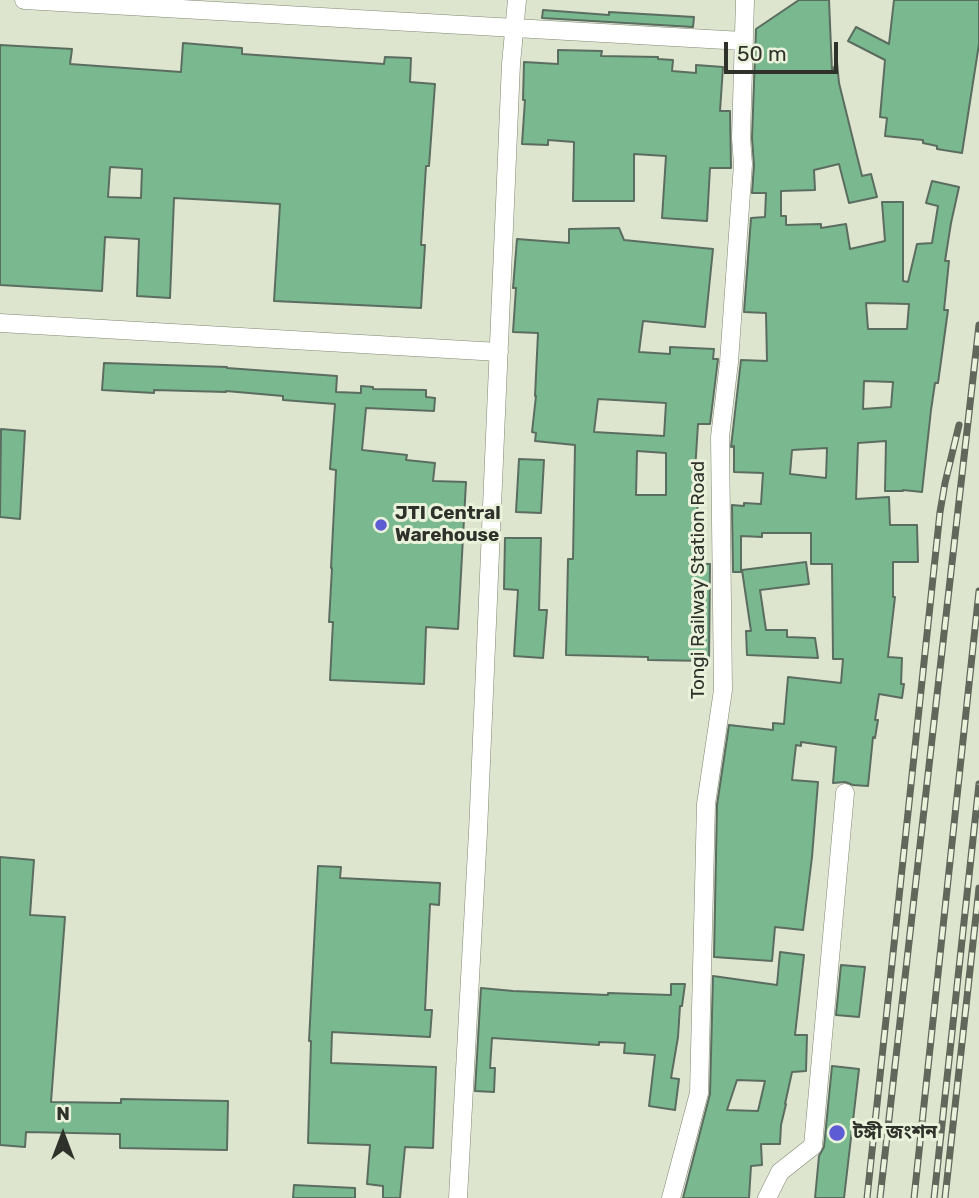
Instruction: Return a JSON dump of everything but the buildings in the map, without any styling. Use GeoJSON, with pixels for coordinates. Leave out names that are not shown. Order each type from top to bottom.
{"type":"FeatureCollection","features":[{"type":"Feature","properties":{"kind":"street"},"geometry":{"type":"LineString","coordinates":[[24,0],[743,41]]}},
{"type":"Feature","properties":{"kind":"street"},"geometry":{"type":"LineString","coordinates":[[458,1198],[517,0]]}},
{"type":"Feature","properties":{"kind":"street","name":"Tongi Railway Station Road"},"geometry":{"type":"LineString","coordinates":[[671,1198],[699,1093],[706,804],[723,690],[720,437],[729,362],[743,164],[741,138],[745,0]]}},
{"type":"Feature","properties":{"kind":"street"},"geometry":{"type":"LineString","coordinates":[[0,323],[499,352]]}},
{"type":"Feature","properties":{"kind":"street"},"geometry":{"type":"LineString","coordinates":[[767,1198],[780,1172],[813,1146],[845,793]]}},
{"type":"Feature","properties":{"kind":"railway"},"geometry":{"type":"LineString","coordinates":[[880,1198],[979,325]]}},
{"type":"Feature","properties":{"kind":"railway"},"geometry":{"type":"LineString","coordinates":[[867,1198],[940,512],[959,425]]}},
{"type":"Feature","properties":{"kind":"railway"},"geometry":{"type":"LineString","coordinates":[[914,1198],[979,591]]}},
{"type":"Feature","properties":{"kind":"railway"},"geometry":{"type":"LineString","coordinates":[[934,1198],[979,784]]}},
{"type":"Feature","properties":{"kind":"railway"},"geometry":{"type":"LineString","coordinates":[[945,1198],[979,888]]}},
{"type":"Feature","properties":{"kind":"place","name":"JTI Central Warehouse"},"geometry":{"type":"Point","coordinates":[381,525]}},
{"type":"Feature","properties":{"kind":"place","name":"টঙ্গী জংশন"},"geometry":{"type":"Point","coordinates":[837,1133]}}]}
